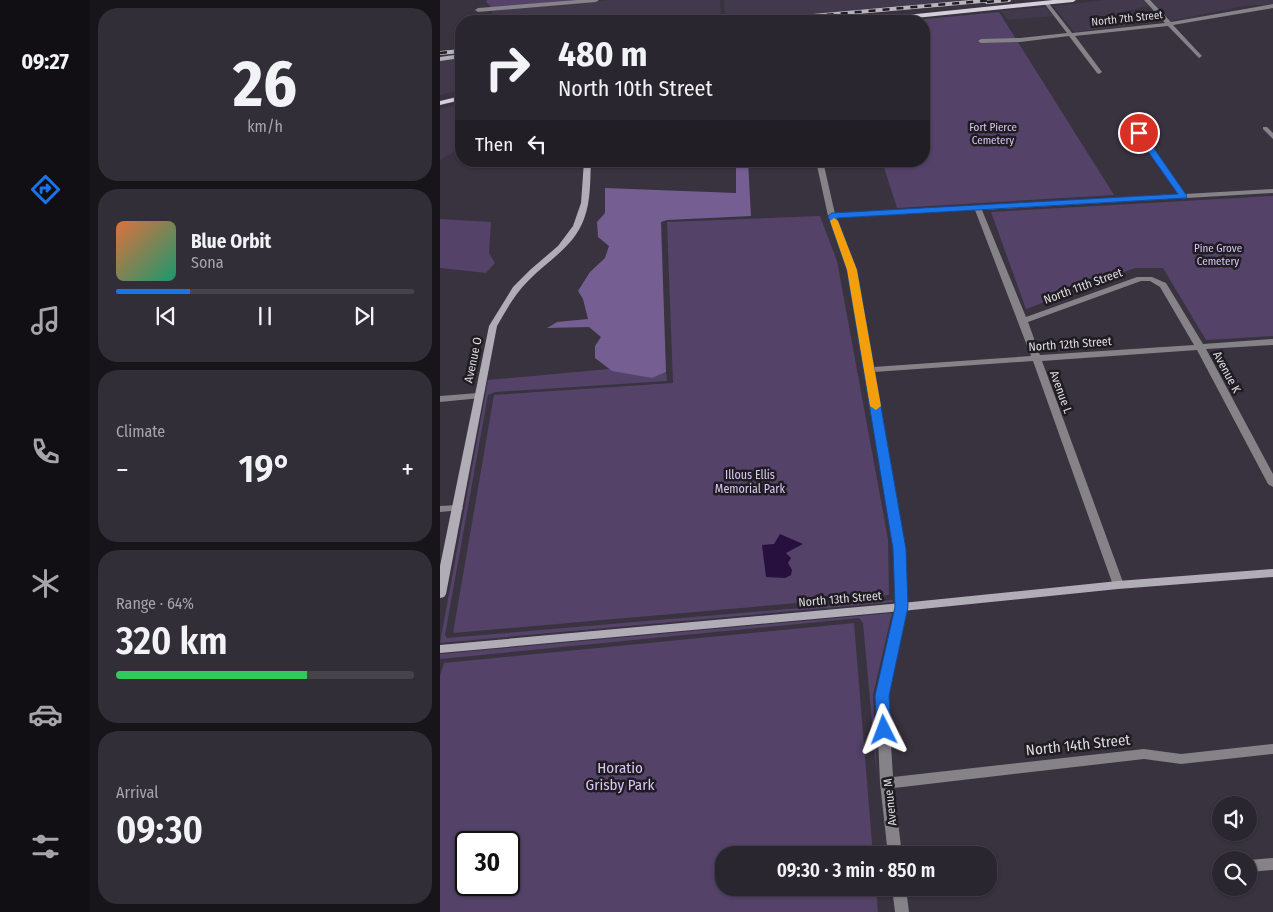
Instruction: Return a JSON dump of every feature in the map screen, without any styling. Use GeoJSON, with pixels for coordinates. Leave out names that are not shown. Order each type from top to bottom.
{"type":"FeatureCollection","features":[{"type":"Feature","properties":{"kind":"main road"},"geometry":{"type":"LineString","coordinates":[[928,15],[1073,0]]}},
{"type":"Feature","properties":{"kind":"main road"},"geometry":{"type":"LineString","coordinates":[[440,103],[455,99]]}},
{"type":"Feature","properties":{"kind":"street"},"geometry":{"type":"LineString","coordinates":[[478,10],[596,0]]}},
{"type":"Feature","properties":{"kind":"street"},"geometry":{"type":"LineString","coordinates":[[1147,0],[1199,56]]}},
{"type":"Feature","properties":{"kind":"street"},"geometry":{"type":"LineString","coordinates":[[1047,3],[1099,72]]}},
{"type":"Feature","properties":{"kind":"street","name":"North 7th Street"},"geometry":{"type":"LineString","coordinates":[[981,42],[1170,24],[1273,6]]}},
{"type":"Feature","properties":{"kind":"street"},"geometry":{"type":"LineString","coordinates":[[440,59],[455,57]]}},
{"type":"Feature","properties":{"kind":"street"},"geometry":{"type":"LineString","coordinates":[[1265,128],[1273,137]]}},
{"type":"Feature","properties":{"kind":"street"},"geometry":{"type":"LineString","coordinates":[[1139,133],[1183,196]]}},
{"type":"Feature","properties":{"kind":"street","name":"Avenue O"},"geometry":{"type":"LineString","coordinates":[[440,594],[493,326],[505,303],[526,278],[566,242],[578,226],[583,210],[587,167]]}},
{"type":"Feature","properties":{"kind":"street","name":"Avenue M"},"geometry":{"type":"LineString","coordinates":[[820,167],[832,216],[852,270],[900,549],[902,607],[882,696],[887,783],[894,846]]}},
{"type":"Feature","properties":{"kind":"street"},"geometry":{"type":"LineString","coordinates":[[832,216],[1273,191]]}},
{"type":"Feature","properties":{"kind":"street","name":"Avenue L"},"geometry":{"type":"LineString","coordinates":[[978,208],[1023,321],[1118,585]]}},
{"type":"Feature","properties":{"kind":"street","name":"North 11th Street"},"geometry":{"type":"LineString","coordinates":[[1023,321],[1140,279],[1152,279]]}},
{"type":"Feature","properties":{"kind":"street","name":"Avenue K"},"geometry":{"type":"LineString","coordinates":[[1152,279],[1163,285],[1200,347],[1273,484]]}},
{"type":"Feature","properties":{"kind":"street","name":"North 12th Street"},"geometry":{"type":"LineString","coordinates":[[870,370],[1273,342]]}},
{"type":"Feature","properties":{"kind":"street"},"geometry":{"type":"LineString","coordinates":[[440,399],[478,396]]}},
{"type":"Feature","properties":{"kind":"street"},"geometry":{"type":"LineString","coordinates":[[440,509],[458,508]]}},
{"type":"Feature","properties":{"kind":"street","name":"North 13th Street"},"geometry":{"type":"LineString","coordinates":[[440,649],[902,607],[1118,585],[1273,573]]}},
{"type":"Feature","properties":{"kind":"street","name":"North 14th Street"},"geometry":{"type":"LineString","coordinates":[[887,783],[1144,754],[1181,759],[1273,749]]}},
{"type":"Feature","properties":{"kind":"street"},"geometry":{"type":"LineString","coordinates":[[1257,865],[1273,864]]}},
{"type":"Feature","properties":{"kind":"street"},"geometry":{"type":"LineString","coordinates":[[900,896],[902,912]]}},
{"type":"Feature","properties":{"kind":"shaded area"},"geometry":{"type":"Polygon","coordinates":[[[610,0],[720,0],[721,15],[492,15],[492,10],[610,0]]]}},
{"type":"Feature","properties":{"kind":"shaded area"},"geometry":{"type":"Polygon","coordinates":[[[724,0],[1009,0],[848,15],[725,15],[724,0]]]}},
{"type":"Feature","properties":{"kind":"shaded area"},"geometry":{"type":"Polygon","coordinates":[[[1105,0],[1143,0],[1149,6],[1116,13],[1133,25],[1074,32],[1054,6],[1105,0]]]}},
{"type":"Feature","properties":{"kind":"shaded area"},"geometry":{"type":"Polygon","coordinates":[[[1151,0],[1273,0],[1273,4],[1243,6],[1171,21],[1151,0]]]}},
{"type":"Feature","properties":{"kind":"shaded area"},"geometry":{"type":"Polygon","coordinates":[[[1046,7],[1053,16],[1008,20],[1001,11],[1046,7]]]}},
{"type":"Feature","properties":{"kind":"shaded area"},"geometry":{"type":"Polygon","coordinates":[[[455,59],[455,91],[440,95],[440,60],[455,59]]]}},
{"type":"Feature","properties":{"kind":"shaded area"},"geometry":{"type":"Polygon","coordinates":[[[455,105],[455,151],[440,160],[440,109],[455,105]]]}},
{"type":"Feature","properties":{"kind":"shaded area"},"geometry":{"type":"Polygon","coordinates":[[[736,167],[748,167],[751,216],[667,220],[661,222],[666,372],[652,378],[612,371],[595,358],[595,346],[601,337],[589,327],[547,328],[557,322],[588,319],[583,299],[578,291],[590,272],[605,258],[609,246],[598,237],[597,222],[605,213],[605,188],[736,193],[736,167]]]}},
{"type":"Feature","properties":{"kind":"shaded area"},"geometry":{"type":"Polygon","coordinates":[[[780,534],[803,544],[786,553],[791,558],[788,563],[792,570],[791,575],[785,578],[766,577],[762,545],[774,544],[780,534]]]}},
{"type":"Feature","properties":{"kind":"green space"},"geometry":{"type":"Polygon","coordinates":[[[487,0],[584,0],[492,8],[486,2],[487,0]]]}},
{"type":"Feature","properties":{"kind":"green space","name":"Fort Pierce Cemetery"},"geometry":{"type":"Polygon","coordinates":[[[999,12],[1114,195],[897,208],[884,167],[930,167],[930,19],[999,12]]]}},
{"type":"Feature","properties":{"kind":"green space","name":"Pine Grove Cemetery"},"geometry":{"type":"Polygon","coordinates":[[[1273,196],[1273,336],[1206,340],[1163,268],[1135,268],[1026,309],[991,212],[1273,196]]]}},
{"type":"Feature","properties":{"kind":"green space","name":"Illous Ellis Memorial Park"},"geometry":{"type":"Polygon","coordinates":[[[820,216],[837,261],[888,539],[889,595],[453,633],[494,395],[673,383],[667,222],[820,216]]]}},
{"type":"Feature","properties":{"kind":"green space"},"geometry":{"type":"Polygon","coordinates":[[[440,219],[491,222],[489,253],[495,263],[486,273],[440,268],[440,219]]]}},
{"type":"Feature","properties":{"kind":"green space"},"geometry":{"type":"Polygon","coordinates":[[[609,369],[652,378],[666,372],[667,381],[495,392],[488,395],[445,635],[447,638],[893,600],[893,602],[440,643],[488,380],[609,369]]]}},
{"type":"Feature","properties":{"kind":"green space"},"geometry":{"type":"Polygon","coordinates":[[[892,613],[873,695],[877,777],[863,623],[859,618],[440,659],[440,654],[892,613]]]}},
{"type":"Feature","properties":{"kind":"green space","name":"Horatio Grisby Park"},"geometry":{"type":"Polygon","coordinates":[[[854,623],[872,846],[715,846],[715,896],[877,896],[878,912],[440,912],[440,676],[444,663],[854,623]]]}},
{"type":"Feature","properties":{"kind":"railway"},"geometry":{"type":"LineString","coordinates":[[824,15],[993,0]]}},
{"type":"Feature","properties":{"kind":"railway"},"geometry":{"type":"LineString","coordinates":[[987,2],[1009,0]]}},
{"type":"Feature","properties":{"kind":"railway"},"geometry":{"type":"LineString","coordinates":[[440,53],[455,52]]}},
{"type":"Feature","properties":{"kind":"slow traffic"},"geometry":{"type":"LineString","coordinates":[[834,221],[852,270],[876,406]]}},
{"type":"Feature","properties":{"kind":"route"},"geometry":{"type":"LineString","coordinates":[[884,730],[882,696],[902,607],[900,549],[852,270],[832,216],[1183,196],[1139,133]]}}]}
